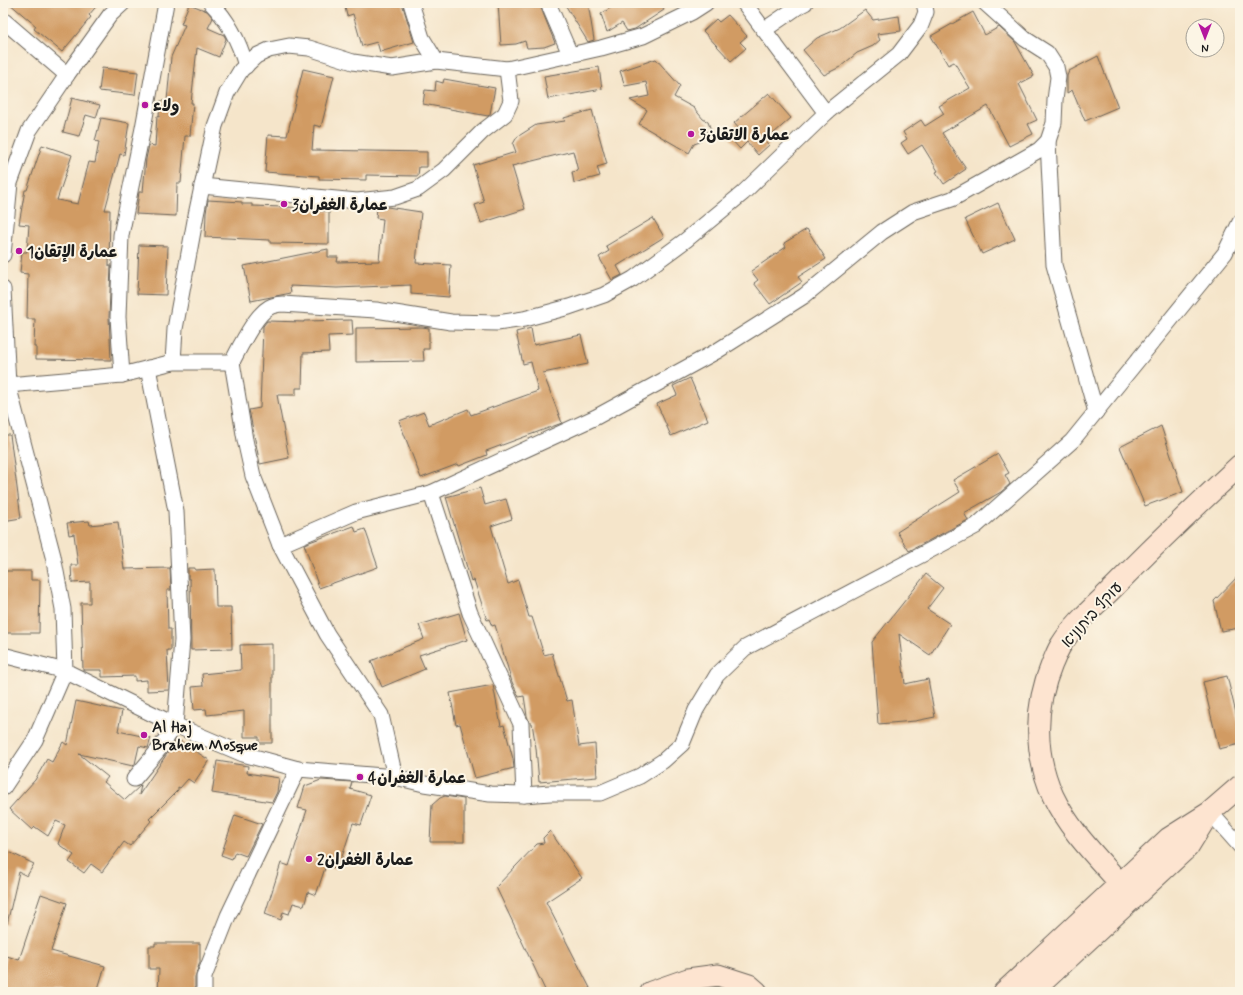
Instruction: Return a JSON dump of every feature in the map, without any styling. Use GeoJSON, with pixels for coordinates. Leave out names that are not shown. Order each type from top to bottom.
{"type":"FeatureCollection","features":[{"type":"Feature","properties":{"kind":"street"},"geometry":{"type":"LineString","coordinates":[[3,255],[6,182],[29,131],[110,15],[123,3]]}},
{"type":"Feature","properties":{"kind":"street"},"geometry":{"type":"LineString","coordinates":[[122,375],[118,317],[121,235],[143,128],[166,3]]}},
{"type":"Feature","properties":{"kind":"street"},"geometry":{"type":"LineString","coordinates":[[211,3],[221,13],[232,29],[240,46],[246,66]]}},
{"type":"Feature","properties":{"kind":"street"},"geometry":{"type":"LineString","coordinates":[[411,3],[422,38],[436,61]]}},
{"type":"Feature","properties":{"kind":"street"},"geometry":{"type":"LineString","coordinates":[[548,3],[570,54]]}},
{"type":"Feature","properties":{"kind":"street"},"geometry":{"type":"LineString","coordinates":[[173,362],[175,329],[215,126],[227,93],[241,70],[256,56],[269,50],[288,46],[309,48],[353,62],[392,68],[436,61],[507,69],[601,48],[643,36],[692,12],[706,3]]}},
{"type":"Feature","properties":{"kind":"street"},"geometry":{"type":"LineString","coordinates":[[744,3],[826,113]]}},
{"type":"Feature","properties":{"kind":"street"},"geometry":{"type":"LineString","coordinates":[[764,30],[805,3]]}},
{"type":"Feature","properties":{"kind":"street"},"geometry":{"type":"LineString","coordinates":[[395,777],[381,716],[327,634],[280,545],[253,476],[245,440],[232,362],[258,317],[272,306],[282,304],[376,310],[451,322],[496,323],[524,319],[570,307],[604,295],[633,279],[692,236],[743,193],[826,113],[900,54],[921,25],[926,12],[924,3]]}},
{"type":"Feature","properties":{"kind":"street"},"geometry":{"type":"LineString","coordinates":[[985,3],[1025,39],[1047,53],[1056,67],[1058,77],[1054,123],[1048,141],[1054,265],[1096,412]]}},
{"type":"Feature","properties":{"kind":"street"},"geometry":{"type":"LineString","coordinates":[[3,20],[67,75]]}},
{"type":"Feature","properties":{"kind":"street"},"geometry":{"type":"LineString","coordinates":[[202,186],[357,201],[394,197],[418,189],[444,170],[483,131],[505,114],[511,101],[507,69]]}},
{"type":"Feature","properties":{"kind":"street"},"geometry":{"type":"LineString","coordinates":[[280,545],[356,512],[431,493],[596,418],[717,351],[804,296],[882,232],[913,212],[952,199],[1027,157],[1048,141]]}},
{"type":"Feature","properties":{"kind":"street"},"geometry":{"type":"LineString","coordinates":[[3,655],[64,671],[176,725],[242,754],[298,769],[395,777],[424,784],[490,794],[524,795],[550,793],[600,793],[640,776],[663,761],[682,744],[696,710],[717,675],[745,648],[976,526],[1072,441],[1225,253],[1240,222]]}},
{"type":"Feature","properties":{"kind":"street"},"geometry":{"type":"LineString","coordinates":[[3,289],[8,385],[54,556],[63,609],[64,671],[35,740],[3,788]]}},
{"type":"Feature","properties":{"kind":"street"},"geometry":{"type":"LineString","coordinates":[[8,385],[122,375],[173,362],[232,362]]}},
{"type":"Feature","properties":{"kind":"street"},"geometry":{"type":"LineString","coordinates":[[134,779],[160,748],[176,725],[182,640],[176,511],[148,368]]}},
{"type":"Feature","properties":{"kind":"street","name":"עוקף ביתוניא"},"geometry":{"type":"LineString","coordinates":[[1127,891],[1073,831],[1053,796],[1044,771],[1038,738],[1039,709],[1047,677],[1060,645],[1080,620],[1164,536],[1240,464]]}},
{"type":"Feature","properties":{"kind":"street"},"geometry":{"type":"LineString","coordinates":[[431,493],[470,613],[521,724],[524,795]]}},
{"type":"Feature","properties":{"kind":"street"},"geometry":{"type":"LineString","coordinates":[[204,992],[204,977],[228,916],[298,769]]}},
{"type":"Feature","properties":{"kind":"street"},"geometry":{"type":"LineString","coordinates":[[1032,992],[1127,891],[1169,838],[1210,812],[1240,786]]}},
{"type":"Feature","properties":{"kind":"street"},"geometry":{"type":"LineString","coordinates":[[1210,812],[1240,846]]}},
{"type":"Feature","properties":{"kind":"street"},"geometry":{"type":"LineString","coordinates":[[1004,992],[1127,891]]}},
{"type":"Feature","properties":{"kind":"street"},"geometry":{"type":"LineString","coordinates":[[651,992],[688,979],[718,975],[749,985],[757,992]]}},
{"type":"Feature","properties":{"kind":"building"},"geometry":{"type":"Polygon","coordinates":[[[9,3],[99,3],[89,15],[91,17],[62,52],[34,29],[36,26],[9,3]]]}},
{"type":"Feature","properties":{"kind":"building"},"geometry":{"type":"Polygon","coordinates":[[[344,3],[402,3],[414,42],[380,52],[377,42],[362,46],[353,14],[347,16],[344,3]]]}},
{"type":"Feature","properties":{"kind":"building"},"geometry":{"type":"Polygon","coordinates":[[[498,3],[539,3],[555,43],[544,47],[527,48],[525,41],[516,44],[501,45],[498,3]]]}},
{"type":"Feature","properties":{"kind":"building"},"geometry":{"type":"Polygon","coordinates":[[[564,3],[588,3],[594,40],[588,42],[564,3]]]}},
{"type":"Feature","properties":{"kind":"building"},"geometry":{"type":"Polygon","coordinates":[[[618,3],[660,3],[664,10],[635,29],[627,31],[622,23],[607,32],[601,14],[618,3]]]}},
{"type":"Feature","properties":{"kind":"building"},"geometry":{"type":"Polygon","coordinates":[[[189,4],[207,11],[213,18],[208,28],[224,35],[226,39],[219,57],[197,48],[191,103],[193,103],[190,136],[185,136],[181,183],[177,183],[176,216],[136,214],[139,192],[143,192],[146,159],[149,145],[155,146],[157,116],[159,117],[160,101],[167,101],[171,57],[185,25],[181,24],[189,4]]]}},
{"type":"Feature","properties":{"kind":"building"},"geometry":{"type":"Polygon","coordinates":[[[865,10],[873,20],[899,16],[901,31],[877,34],[880,40],[873,46],[857,53],[840,67],[824,75],[803,50],[817,38],[840,28],[865,10]]]}},
{"type":"Feature","properties":{"kind":"building"},"geometry":{"type":"Polygon","coordinates":[[[973,12],[985,35],[999,27],[1015,42],[1034,76],[1019,84],[1037,120],[1028,124],[1033,134],[1009,146],[988,106],[942,133],[966,169],[944,184],[922,145],[908,154],[901,143],[907,139],[903,132],[921,120],[925,126],[944,114],[939,106],[970,88],[954,62],[948,65],[931,36],[973,12]]]}},
{"type":"Feature","properties":{"kind":"building"},"geometry":{"type":"Polygon","coordinates":[[[728,15],[747,36],[740,42],[746,48],[731,61],[703,31],[716,19],[719,22],[728,15]]]}},
{"type":"Feature","properties":{"kind":"building"},"geometry":{"type":"Polygon","coordinates":[[[1098,56],[1118,107],[1085,121],[1072,90],[1067,93],[1067,76],[1069,71],[1098,56]]]}},
{"type":"Feature","properties":{"kind":"building"},"geometry":{"type":"Polygon","coordinates":[[[656,59],[680,86],[674,97],[694,108],[703,119],[708,122],[711,130],[705,132],[700,142],[694,144],[689,153],[639,124],[647,110],[630,100],[649,96],[646,82],[625,86],[620,71],[656,59]]]}},
{"type":"Feature","properties":{"kind":"building"},"geometry":{"type":"Polygon","coordinates":[[[599,67],[602,89],[548,99],[544,76],[599,67]]]}},
{"type":"Feature","properties":{"kind":"building"},"geometry":{"type":"Polygon","coordinates":[[[102,68],[138,72],[135,95],[99,91],[102,68]]]}},
{"type":"Feature","properties":{"kind":"building"},"geometry":{"type":"Polygon","coordinates":[[[303,69],[334,76],[321,127],[314,125],[312,150],[427,152],[427,167],[419,167],[418,176],[366,175],[366,180],[319,179],[319,176],[265,172],[268,135],[287,136],[303,69]]]}},
{"type":"Feature","properties":{"kind":"building"},"geometry":{"type":"Polygon","coordinates":[[[444,79],[495,88],[490,114],[488,116],[423,104],[425,90],[435,91],[436,81],[443,83],[444,79]]]}},
{"type":"Feature","properties":{"kind":"building"},"geometry":{"type":"Polygon","coordinates":[[[769,93],[791,118],[765,141],[769,145],[758,155],[747,142],[740,149],[730,138],[740,130],[734,123],[769,93]]]}},
{"type":"Feature","properties":{"kind":"building"},"geometry":{"type":"Polygon","coordinates":[[[72,98],[100,105],[96,118],[86,115],[79,136],[63,132],[72,98]]]}},
{"type":"Feature","properties":{"kind":"building"},"geometry":{"type":"Polygon","coordinates":[[[592,110],[607,164],[597,167],[600,176],[574,183],[572,172],[578,171],[573,151],[512,166],[525,209],[481,223],[475,205],[484,202],[473,165],[516,152],[513,144],[517,137],[536,125],[565,121],[564,118],[592,110]]]}},
{"type":"Feature","properties":{"kind":"building"},"geometry":{"type":"Polygon","coordinates":[[[101,118],[129,123],[124,155],[120,154],[105,210],[110,210],[109,266],[111,266],[109,317],[111,360],[36,359],[36,347],[34,347],[35,319],[27,319],[28,274],[20,273],[22,252],[27,252],[29,225],[19,224],[25,190],[27,190],[42,145],[72,155],[57,200],[78,204],[89,162],[95,163],[99,142],[95,141],[101,118]]]}},
{"type":"Feature","properties":{"kind":"building"},"geometry":{"type":"Polygon","coordinates":[[[208,200],[242,202],[242,204],[252,204],[252,206],[315,208],[315,211],[329,211],[329,244],[270,243],[270,240],[205,237],[208,200]]]}},
{"type":"Feature","properties":{"kind":"building"},"geometry":{"type":"Polygon","coordinates":[[[998,203],[1015,239],[982,254],[965,219],[998,203]]]}},
{"type":"Feature","properties":{"kind":"building"},"geometry":{"type":"Polygon","coordinates":[[[387,207],[421,212],[416,263],[451,265],[449,297],[411,294],[411,285],[337,288],[290,286],[291,293],[251,301],[244,266],[328,249],[328,257],[338,257],[337,262],[379,261],[383,219],[376,218],[377,208],[387,207]]]}},
{"type":"Feature","properties":{"kind":"building"},"geometry":{"type":"Polygon","coordinates":[[[653,218],[664,237],[617,266],[622,275],[612,280],[599,257],[609,251],[606,246],[653,218]]]}},
{"type":"Feature","properties":{"kind":"building"},"geometry":{"type":"Polygon","coordinates":[[[807,229],[826,259],[798,277],[802,282],[770,304],[754,283],[758,280],[751,271],[786,247],[784,243],[807,229]]]}},
{"type":"Feature","properties":{"kind":"building"},"geometry":{"type":"Polygon","coordinates":[[[139,245],[168,246],[166,295],[137,294],[139,245]]]}},
{"type":"Feature","properties":{"kind":"building"},"geometry":{"type":"Polygon","coordinates":[[[352,320],[353,335],[328,336],[329,352],[303,353],[302,388],[296,388],[296,395],[277,395],[289,458],[260,464],[249,410],[260,408],[263,326],[267,321],[304,322],[352,320]]]}},
{"type":"Feature","properties":{"kind":"building"},"geometry":{"type":"Polygon","coordinates":[[[356,328],[429,328],[429,349],[423,349],[424,361],[356,362],[356,328]]]}},
{"type":"Feature","properties":{"kind":"building"},"geometry":{"type":"Polygon","coordinates":[[[531,328],[534,345],[581,335],[588,364],[543,373],[562,423],[486,451],[487,455],[459,466],[458,464],[421,478],[399,421],[424,412],[429,425],[468,409],[471,415],[538,391],[531,362],[523,364],[516,332],[531,328]]]}},
{"type":"Feature","properties":{"kind":"building"},"geometry":{"type":"Polygon","coordinates":[[[690,378],[708,420],[671,436],[657,404],[677,395],[673,386],[690,378]]]}},
{"type":"Feature","properties":{"kind":"building"},"geometry":{"type":"Polygon","coordinates":[[[1161,426],[1183,492],[1145,506],[1120,447],[1161,426]]]}},
{"type":"Feature","properties":{"kind":"building"},"geometry":{"type":"Polygon","coordinates":[[[3,435],[10,435],[21,518],[3,521],[3,435]]]}},
{"type":"Feature","properties":{"kind":"building"},"geometry":{"type":"Polygon","coordinates":[[[998,454],[1009,473],[1005,475],[1010,484],[1001,492],[964,513],[968,520],[909,551],[897,532],[960,492],[953,480],[998,454]]]}},
{"type":"Feature","properties":{"kind":"building"},"geometry":{"type":"Polygon","coordinates":[[[480,488],[485,505],[506,499],[512,519],[491,526],[508,584],[518,580],[529,617],[532,617],[544,655],[552,653],[567,701],[572,700],[579,746],[595,744],[597,777],[539,782],[532,723],[530,723],[527,716],[524,696],[519,697],[512,682],[495,625],[492,626],[489,619],[487,620],[474,580],[471,581],[446,497],[480,488]]]}},
{"type":"Feature","properties":{"kind":"building"},"geometry":{"type":"Polygon","coordinates":[[[89,521],[90,525],[118,522],[124,569],[170,568],[171,590],[167,590],[168,629],[171,629],[171,650],[167,650],[169,690],[147,691],[147,680],[135,681],[135,676],[102,677],[102,670],[83,670],[81,603],[90,603],[90,582],[72,583],[71,565],[78,565],[74,534],[69,535],[67,523],[89,521]]]}},
{"type":"Feature","properties":{"kind":"building"},"geometry":{"type":"Polygon","coordinates":[[[354,526],[356,532],[365,529],[378,567],[319,588],[304,544],[354,526]]]}},
{"type":"Feature","properties":{"kind":"building"},"geometry":{"type":"Polygon","coordinates":[[[188,568],[195,568],[195,570],[215,569],[216,607],[231,607],[232,649],[191,650],[190,579],[188,579],[188,568]]]}},
{"type":"Feature","properties":{"kind":"building"},"geometry":{"type":"Polygon","coordinates":[[[3,571],[31,571],[31,580],[40,580],[39,633],[3,633],[3,571]]]}},
{"type":"Feature","properties":{"kind":"building"},"geometry":{"type":"Polygon","coordinates":[[[926,574],[943,588],[927,609],[950,624],[930,655],[899,634],[905,684],[928,679],[935,717],[915,721],[878,724],[872,642],[926,574]]]}},
{"type":"Feature","properties":{"kind":"building"},"geometry":{"type":"Polygon","coordinates":[[[1240,574],[1240,628],[1221,631],[1214,601],[1240,574]]]}},
{"type":"Feature","properties":{"kind":"building"},"geometry":{"type":"Polygon","coordinates":[[[459,613],[467,640],[419,655],[425,669],[382,687],[371,661],[424,639],[419,625],[459,613]]]}},
{"type":"Feature","properties":{"kind":"building"},"geometry":{"type":"Polygon","coordinates":[[[272,644],[272,743],[259,743],[259,737],[244,737],[244,711],[207,715],[206,709],[194,710],[192,687],[203,686],[202,674],[241,670],[240,645],[272,644]]]}},
{"type":"Feature","properties":{"kind":"building"},"geometry":{"type":"Polygon","coordinates":[[[1227,676],[1240,730],[1240,744],[1219,749],[1203,682],[1227,676]]]}},
{"type":"Feature","properties":{"kind":"building"},"geometry":{"type":"Polygon","coordinates":[[[493,685],[501,726],[504,725],[514,768],[475,778],[460,724],[456,725],[450,693],[493,685]]]}},
{"type":"Feature","properties":{"kind":"building"},"geometry":{"type":"Polygon","coordinates":[[[76,701],[122,711],[118,731],[151,738],[148,748],[139,746],[135,764],[133,766],[79,754],[108,777],[104,782],[125,800],[141,785],[139,795],[177,739],[209,760],[194,783],[188,779],[180,788],[178,787],[178,790],[149,819],[151,821],[130,846],[124,842],[102,872],[91,864],[84,873],[69,862],[74,855],[58,844],[65,825],[56,821],[48,836],[35,827],[32,830],[9,809],[35,780],[47,759],[52,762],[63,742],[67,745],[76,701]]]}},
{"type":"Feature","properties":{"kind":"building"},"geometry":{"type":"Polygon","coordinates":[[[217,761],[248,766],[247,773],[279,778],[277,792],[272,802],[212,793],[217,761]]]}},
{"type":"Feature","properties":{"kind":"building"},"geometry":{"type":"Polygon","coordinates":[[[321,780],[352,782],[350,789],[371,795],[361,825],[353,823],[338,869],[326,865],[316,895],[308,892],[304,906],[293,903],[289,914],[283,912],[281,920],[265,914],[281,863],[289,866],[307,810],[298,808],[305,786],[321,780]]]}},
{"type":"Feature","properties":{"kind":"building"},"geometry":{"type":"Polygon","coordinates":[[[445,796],[464,799],[464,842],[430,842],[432,805],[440,798],[445,796]]]}},
{"type":"Feature","properties":{"kind":"building"},"geometry":{"type":"Polygon","coordinates":[[[235,815],[262,824],[246,856],[235,852],[232,859],[221,855],[235,815]]]}},
{"type":"Feature","properties":{"kind":"building"},"geometry":{"type":"Polygon","coordinates":[[[550,831],[582,878],[546,902],[590,988],[583,992],[546,992],[496,887],[537,844],[544,843],[543,838],[550,831]]]}},
{"type":"Feature","properties":{"kind":"building"},"geometry":{"type":"Polygon","coordinates":[[[3,849],[34,864],[27,876],[19,872],[7,924],[3,924],[3,849]]]}},
{"type":"Feature","properties":{"kind":"building"},"geometry":{"type":"Polygon","coordinates":[[[41,894],[67,903],[51,951],[105,966],[97,992],[3,992],[3,970],[7,956],[19,960],[41,894]]]}},
{"type":"Feature","properties":{"kind":"building"},"geometry":{"type":"Polygon","coordinates":[[[155,943],[200,943],[200,962],[195,977],[195,992],[158,992],[159,969],[149,969],[149,946],[155,946],[155,943]]]}},
{"type":"Feature","properties":{"kind":"place","name":"ولاء"},"geometry":{"type":"Point","coordinates":[145,105]}},
{"type":"Feature","properties":{"kind":"place","name":"عمارة الاتقان3"},"geometry":{"type":"Point","coordinates":[691,134]}},
{"type":"Feature","properties":{"kind":"place","name":"عمارة الغفران3"},"geometry":{"type":"Point","coordinates":[284,204]}},
{"type":"Feature","properties":{"kind":"place","name":"عمارة الإتقان1"},"geometry":{"type":"Point","coordinates":[19,251]}},
{"type":"Feature","properties":{"kind":"place","name":"Al Haj Brahem Mosque"},"geometry":{"type":"Point","coordinates":[144,735]}},
{"type":"Feature","properties":{"kind":"place","name":"عمارة الغفران4"},"geometry":{"type":"Point","coordinates":[360,777]}},
{"type":"Feature","properties":{"kind":"place","name":"عمارة الغفران2"},"geometry":{"type":"Point","coordinates":[309,859]}}]}
